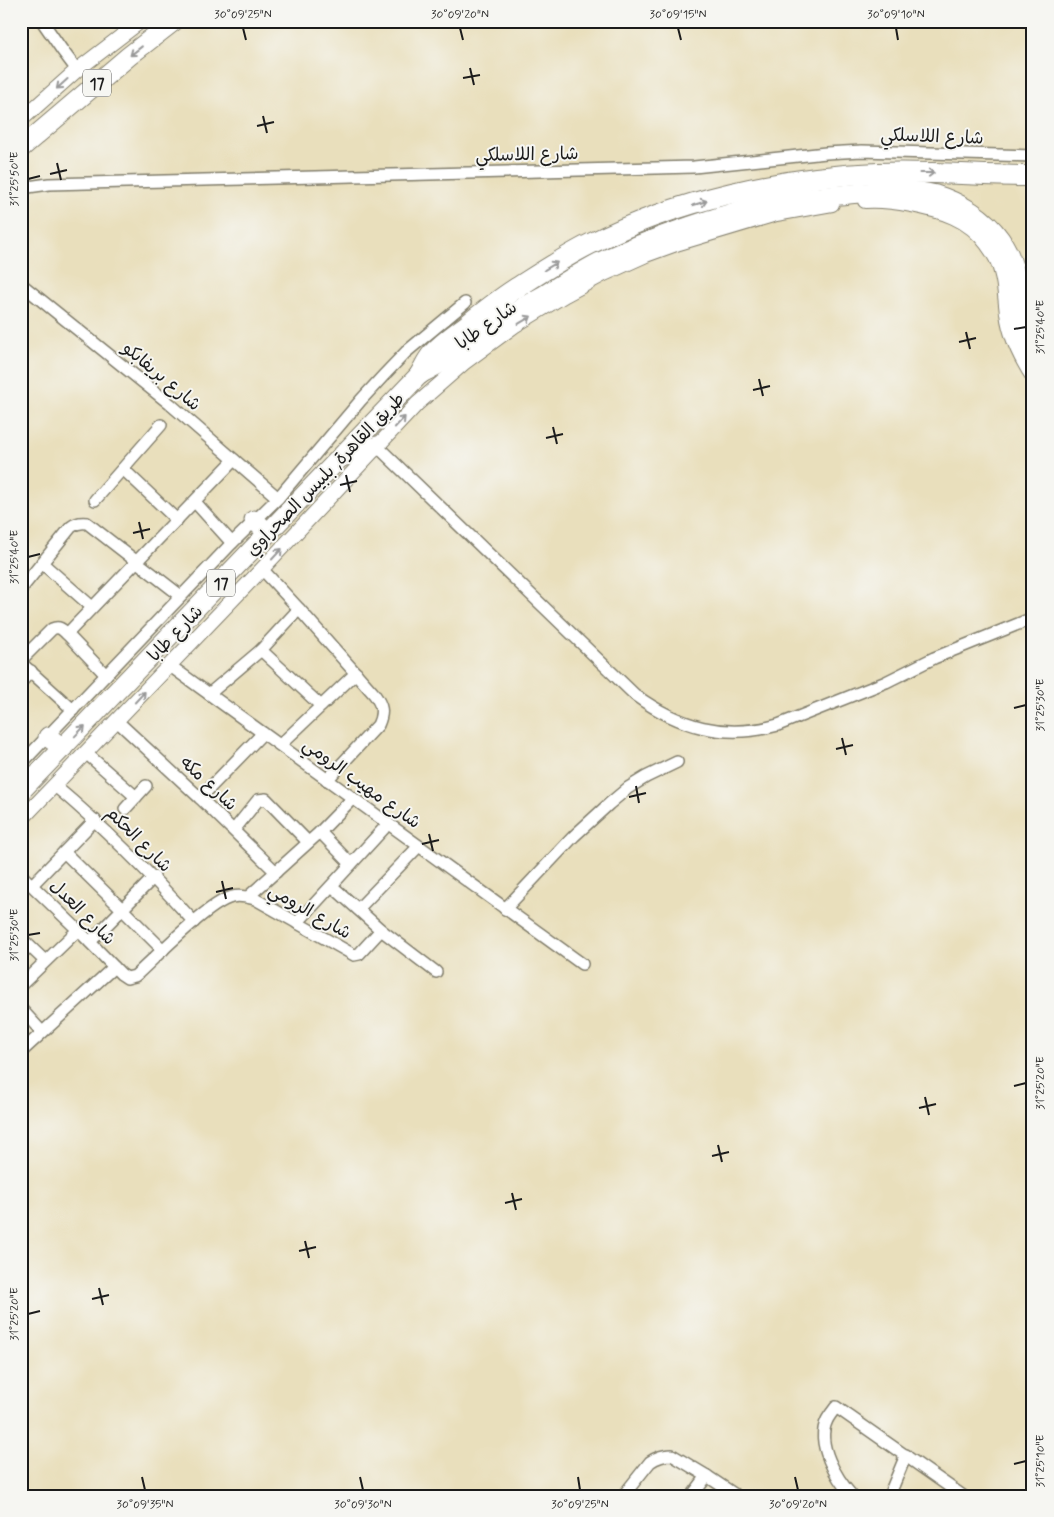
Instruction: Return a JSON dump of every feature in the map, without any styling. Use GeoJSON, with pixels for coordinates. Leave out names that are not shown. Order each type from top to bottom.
{"type":"FeatureCollection","features":[{"type":"Feature","properties":{"kind":"highway","name":"17"},"geometry":{"type":"LineString","coordinates":[[21,148],[129,56],[174,21]]}},
{"type":"Feature","properties":{"kind":"highway"},"geometry":{"type":"LineString","coordinates":[[420,374],[433,354],[449,339],[499,300],[563,259],[591,244],[660,215],[756,188],[799,180],[878,173],[1033,176]]}},
{"type":"Feature","properties":{"kind":"highway","name":"طريق القاهرة, بلبيس الصحراوي"},"geometry":{"type":"LineString","coordinates":[[21,791],[420,374],[444,362],[508,317],[599,263],[640,244],[740,211],[775,208],[861,193],[909,192],[936,195],[972,212],[1000,239],[1010,258],[1016,276],[1028,338],[1033,347]]}},
{"type":"Feature","properties":{"kind":"highway"},"geometry":{"type":"LineString","coordinates":[[341,457],[360,454],[377,446]]}},
{"type":"Feature","properties":{"kind":"highway"},"geometry":{"type":"LineString","coordinates":[[254,520],[268,533]]}},
{"type":"Feature","properties":{"kind":"highway"},"geometry":{"type":"LineString","coordinates":[[48,736],[63,748]]}},
{"type":"Feature","properties":{"kind":"street"},"geometry":{"type":"LineString","coordinates":[[42,21],[77,70]]}},
{"type":"Feature","properties":{"kind":"street"},"geometry":{"type":"LineString","coordinates":[[21,120],[77,70],[141,21]]}},
{"type":"Feature","properties":{"kind":"street","name":"شارع اللاسلكي"},"geometry":{"type":"LineString","coordinates":[[21,188],[49,184],[694,167],[826,153],[853,152],[1033,156]]}},
{"type":"Feature","properties":{"kind":"street","name":"شارع طابا"},"geometry":{"type":"LineString","coordinates":[[21,820],[417,404],[465,362],[514,326],[565,295],[646,254],[775,208],[887,201],[934,209],[968,224],[982,237],[992,252],[1001,269],[1007,314],[1013,338],[1022,360],[1033,377]]}},
{"type":"Feature","properties":{"kind":"street","name":"شارع بريفابكو"},"geometry":{"type":"LineString","coordinates":[[21,284],[170,404],[278,498]]}},
{"type":"Feature","properties":{"kind":"street"},"geometry":{"type":"LineString","coordinates":[[21,764],[254,520],[278,498],[366,394],[406,352],[464,303]]}},
{"type":"Feature","properties":{"kind":"street"},"geometry":{"type":"LineString","coordinates":[[96,500],[161,425]]}},
{"type":"Feature","properties":{"kind":"street"},"geometry":{"type":"LineString","coordinates":[[377,446],[634,695],[668,716],[702,728],[728,732],[778,725],[886,682],[934,658],[1033,618]]}},
{"type":"Feature","properties":{"kind":"street"},"geometry":{"type":"LineString","coordinates":[[67,634],[234,460]]}},
{"type":"Feature","properties":{"kind":"street"},"geometry":{"type":"LineString","coordinates":[[123,469],[177,520]]}},
{"type":"Feature","properties":{"kind":"street"},"geometry":{"type":"LineString","coordinates":[[195,502],[232,543]]}},
{"type":"Feature","properties":{"kind":"street"},"geometry":{"type":"LineString","coordinates":[[21,588],[71,527],[74,524],[83,522],[87,523],[181,596]]}},
{"type":"Feature","properties":{"kind":"street"},"geometry":{"type":"LineString","coordinates":[[42,563],[92,608]]}},
{"type":"Feature","properties":{"kind":"street"},"geometry":{"type":"LineString","coordinates":[[262,569],[380,702],[382,717],[378,725],[327,780]]}},
{"type":"Feature","properties":{"kind":"street"},"geometry":{"type":"LineString","coordinates":[[209,694],[261,650],[299,609]]}},
{"type":"Feature","properties":{"kind":"street"},"geometry":{"type":"LineString","coordinates":[[73,710],[21,661],[52,628],[60,628],[67,634],[106,675]]}},
{"type":"Feature","properties":{"kind":"street"},"geometry":{"type":"LineString","coordinates":[[261,650],[321,706]]}},
{"type":"Feature","properties":{"kind":"street","name":"شارع مهيب الرومي"},"geometry":{"type":"LineString","coordinates":[[169,665],[582,964]]}},
{"type":"Feature","properties":{"kind":"street"},"geometry":{"type":"LineString","coordinates":[[21,682],[31,671]]}},
{"type":"Feature","properties":{"kind":"street"},"geometry":{"type":"LineString","coordinates":[[280,745],[356,673]]}},
{"type":"Feature","properties":{"kind":"street","name":"شارع مكه"},"geometry":{"type":"LineString","coordinates":[[117,721],[234,830],[276,872]]}},
{"type":"Feature","properties":{"kind":"street"},"geometry":{"type":"LineString","coordinates":[[200,798],[263,733]]}},
{"type":"Feature","properties":{"kind":"street"},"geometry":{"type":"LineString","coordinates":[[86,753],[136,798]]}},
{"type":"Feature","properties":{"kind":"street"},"geometry":{"type":"LineString","coordinates":[[505,909],[574,836],[609,804],[628,788],[677,762]]}},
{"type":"Feature","properties":{"kind":"street","name":"شارع الحكم"},"geometry":{"type":"LineString","coordinates":[[55,786],[154,877],[194,922]]}},
{"type":"Feature","properties":{"kind":"street"},"geometry":{"type":"LineString","coordinates":[[125,809],[146,786]]}},
{"type":"Feature","properties":{"kind":"street"},"geometry":{"type":"LineString","coordinates":[[234,830],[258,800],[266,798],[308,842]]}},
{"type":"Feature","properties":{"kind":"street"},"geometry":{"type":"LineString","coordinates":[[248,897],[320,832],[353,798]]}},
{"type":"Feature","properties":{"kind":"street"},"geometry":{"type":"LineString","coordinates":[[32,885],[94,820]]}},
{"type":"Feature","properties":{"kind":"street"},"geometry":{"type":"LineString","coordinates":[[297,923],[388,824]]}},
{"type":"Feature","properties":{"kind":"street"},"geometry":{"type":"LineString","coordinates":[[320,832],[352,864]]}},
{"type":"Feature","properties":{"kind":"street"},"geometry":{"type":"LineString","coordinates":[[358,909],[419,846]]}},
{"type":"Feature","properties":{"kind":"street"},"geometry":{"type":"LineString","coordinates":[[64,852],[163,950]]}},
{"type":"Feature","properties":{"kind":"street","name":"شارع العدل"},"geometry":{"type":"LineString","coordinates":[[21,875],[117,971]]}},
{"type":"Feature","properties":{"kind":"street"},"geometry":{"type":"LineString","coordinates":[[90,942],[154,877]]}},
{"type":"Feature","properties":{"kind":"street"},"geometry":{"type":"LineString","coordinates":[[332,886],[381,930],[436,972]]}},
{"type":"Feature","properties":{"kind":"street","name":"شارع الرومي"},"geometry":{"type":"LineString","coordinates":[[117,971],[128,978],[135,976],[194,922],[226,899],[233,897],[256,899],[354,955],[359,954],[381,930]]}},
{"type":"Feature","properties":{"kind":"street"},"geometry":{"type":"LineString","coordinates":[[21,985],[78,930]]}},
{"type":"Feature","properties":{"kind":"street"},"geometry":{"type":"LineString","coordinates":[[21,938],[45,961]]}},
{"type":"Feature","properties":{"kind":"street"},"geometry":{"type":"LineString","coordinates":[[21,1052],[42,1032],[117,971]]}},
{"type":"Feature","properties":{"kind":"street"},"geometry":{"type":"LineString","coordinates":[[21,1009],[42,1032]]}},
{"type":"Feature","properties":{"kind":"street"},"geometry":{"type":"LineString","coordinates":[[852,1496],[835,1475],[824,1441],[826,1421],[836,1407],[963,1496]]}},
{"type":"Feature","properties":{"kind":"street"},"geometry":{"type":"LineString","coordinates":[[889,1496],[906,1455]]}},
{"type":"Feature","properties":{"kind":"street"},"geometry":{"type":"LineString","coordinates":[[623,1496],[650,1462],[660,1456],[672,1456],[737,1496]]}},
{"type":"Feature","properties":{"kind":"street"},"geometry":{"type":"LineString","coordinates":[[692,1496],[707,1476]]}}]}
